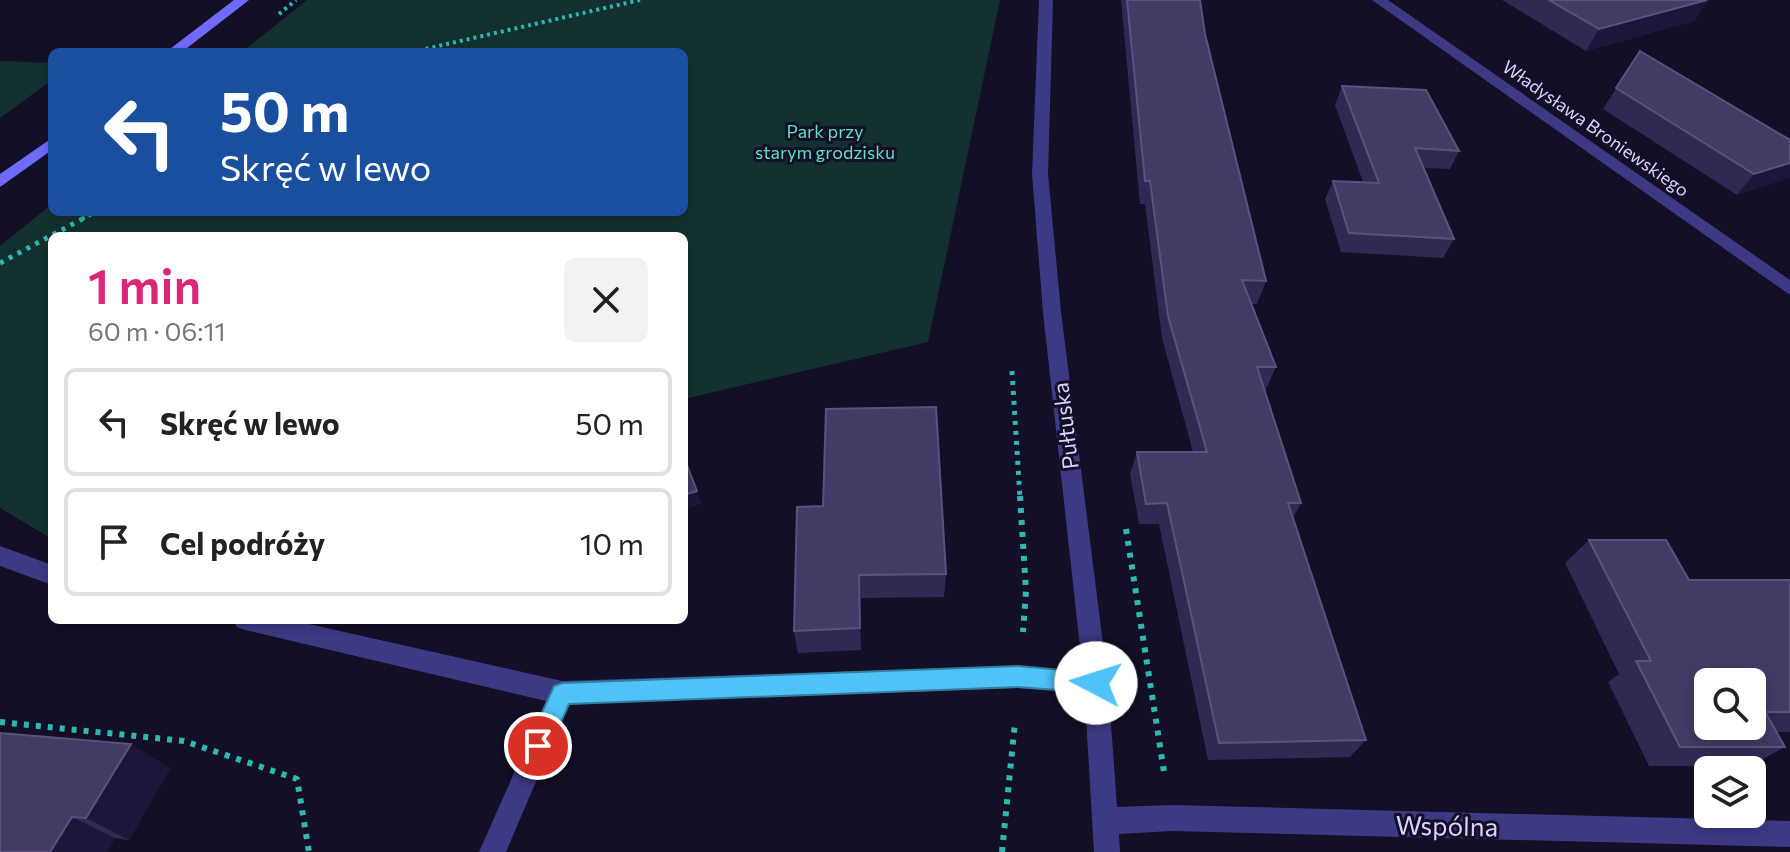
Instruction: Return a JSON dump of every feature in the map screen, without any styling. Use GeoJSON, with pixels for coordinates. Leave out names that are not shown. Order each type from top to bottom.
{"type":"FeatureCollection","features":[{"type":"Feature","properties":{"kind":"street"},"geometry":{"type":"LineString","coordinates":[[178,48],[242,0]]}},
{"type":"Feature","properties":{"kind":"street","name":"Pułtuska"},"geometry":{"type":"LineString","coordinates":[[1046,0],[1040,174],[1052,312],[1096,683],[1107,852]]}},
{"type":"Feature","properties":{"kind":"street","name":"Władysława Broniewskiego"},"geometry":{"type":"LineString","coordinates":[[1379,0],[1790,289]]}},
{"type":"Feature","properties":{"kind":"street"},"geometry":{"type":"LineString","coordinates":[[0,182],[48,146]]}},
{"type":"Feature","properties":{"kind":"street"},"geometry":{"type":"LineString","coordinates":[[0,556],[48,574]]}},
{"type":"Feature","properties":{"kind":"street"},"geometry":{"type":"LineString","coordinates":[[262,624],[562,693],[1018,677],[1096,683]]}},
{"type":"Feature","properties":{"kind":"street"},"geometry":{"type":"LineString","coordinates":[[492,852],[562,693]]}},
{"type":"Feature","properties":{"kind":"street","name":"Wspólna"},"geometry":{"type":"LineString","coordinates":[[1103,821],[1172,818],[1790,834]]}},
{"type":"Feature","properties":{"kind":"street"},"geometry":{"type":"LineString","coordinates":[[1100,852],[1103,821]]}},
{"type":"Feature","properties":{"kind":"path"},"geometry":{"type":"LineString","coordinates":[[430,48],[640,0]]}},
{"type":"Feature","properties":{"kind":"path"},"geometry":{"type":"LineString","coordinates":[[58,232],[88,216]]}},
{"type":"Feature","properties":{"kind":"path"},"geometry":{"type":"LineString","coordinates":[[0,263],[48,238]]}},
{"type":"Feature","properties":{"kind":"path"},"geometry":{"type":"LineString","coordinates":[[1002,852],[1026,591],[1011,364]]}},
{"type":"Feature","properties":{"kind":"path"},"geometry":{"type":"LineString","coordinates":[[1126,528],[1172,818]]}},
{"type":"Feature","properties":{"kind":"path"},"geometry":{"type":"LineString","coordinates":[[0,722],[184,741],[297,779],[309,852]]}},
{"type":"Feature","properties":{"kind":"green space","name":"Park przy starym grodzisku"},"geometry":{"type":"Polygon","coordinates":[[[307,0],[1000,0],[928,342],[688,398],[688,232],[48,232],[48,537],[0,508],[0,246],[48,207],[48,216],[688,216],[688,48],[247,48],[307,0]]]}},
{"type":"Feature","properties":{"kind":"green space"},"geometry":{"type":"Polygon","coordinates":[[[0,61],[48,63],[48,83],[0,118],[0,61]]]}},
{"type":"Feature","properties":{"kind":"building"},"geometry":{"type":"Polygon","coordinates":[[[1127,0],[1200,0],[1205,34],[1266,281],[1242,280],[1276,367],[1257,367],[1301,503],[1288,503],[1366,740],[1219,743],[1167,503],[1146,504],[1137,452],[1207,452],[1168,316],[1150,181],[1145,181],[1127,0]]]}},
{"type":"Feature","properties":{"kind":"building"},"geometry":{"type":"Polygon","coordinates":[[[1549,0],[1707,0],[1599,29],[1549,0]]]}},
{"type":"Feature","properties":{"kind":"building"},"geometry":{"type":"Polygon","coordinates":[[[1640,51],[1790,140],[1790,163],[1754,174],[1616,88],[1640,51]]]}},
{"type":"Feature","properties":{"kind":"building"},"geometry":{"type":"Polygon","coordinates":[[[1342,86],[1426,90],[1459,151],[1415,148],[1454,239],[1349,233],[1333,181],[1379,183],[1342,86]]]}},
{"type":"Feature","properties":{"kind":"building"},"geometry":{"type":"Polygon","coordinates":[[[936,407],[946,574],[859,575],[860,628],[794,631],[797,507],[823,506],[826,409],[936,407]]]}},
{"type":"Feature","properties":{"kind":"building"},"geometry":{"type":"Polygon","coordinates":[[[688,467],[697,491],[688,494],[688,467]]]}},
{"type":"Feature","properties":{"kind":"building"},"geometry":{"type":"Polygon","coordinates":[[[1589,540],[1666,540],[1689,580],[1790,580],[1790,712],[1766,712],[1766,668],[1694,668],[1694,740],[1766,740],[1766,714],[1785,747],[1680,747],[1636,661],[1651,661],[1589,540]]]}},
{"type":"Feature","properties":{"kind":"building"},"geometry":{"type":"Polygon","coordinates":[[[0,733],[131,744],[86,818],[72,817],[50,852],[0,852],[0,733]]]}},
{"type":"Feature","properties":{"kind":"route"},"geometry":{"type":"LineString","coordinates":[[538,746],[562,693],[1018,677],[1096,683]]}}]}
